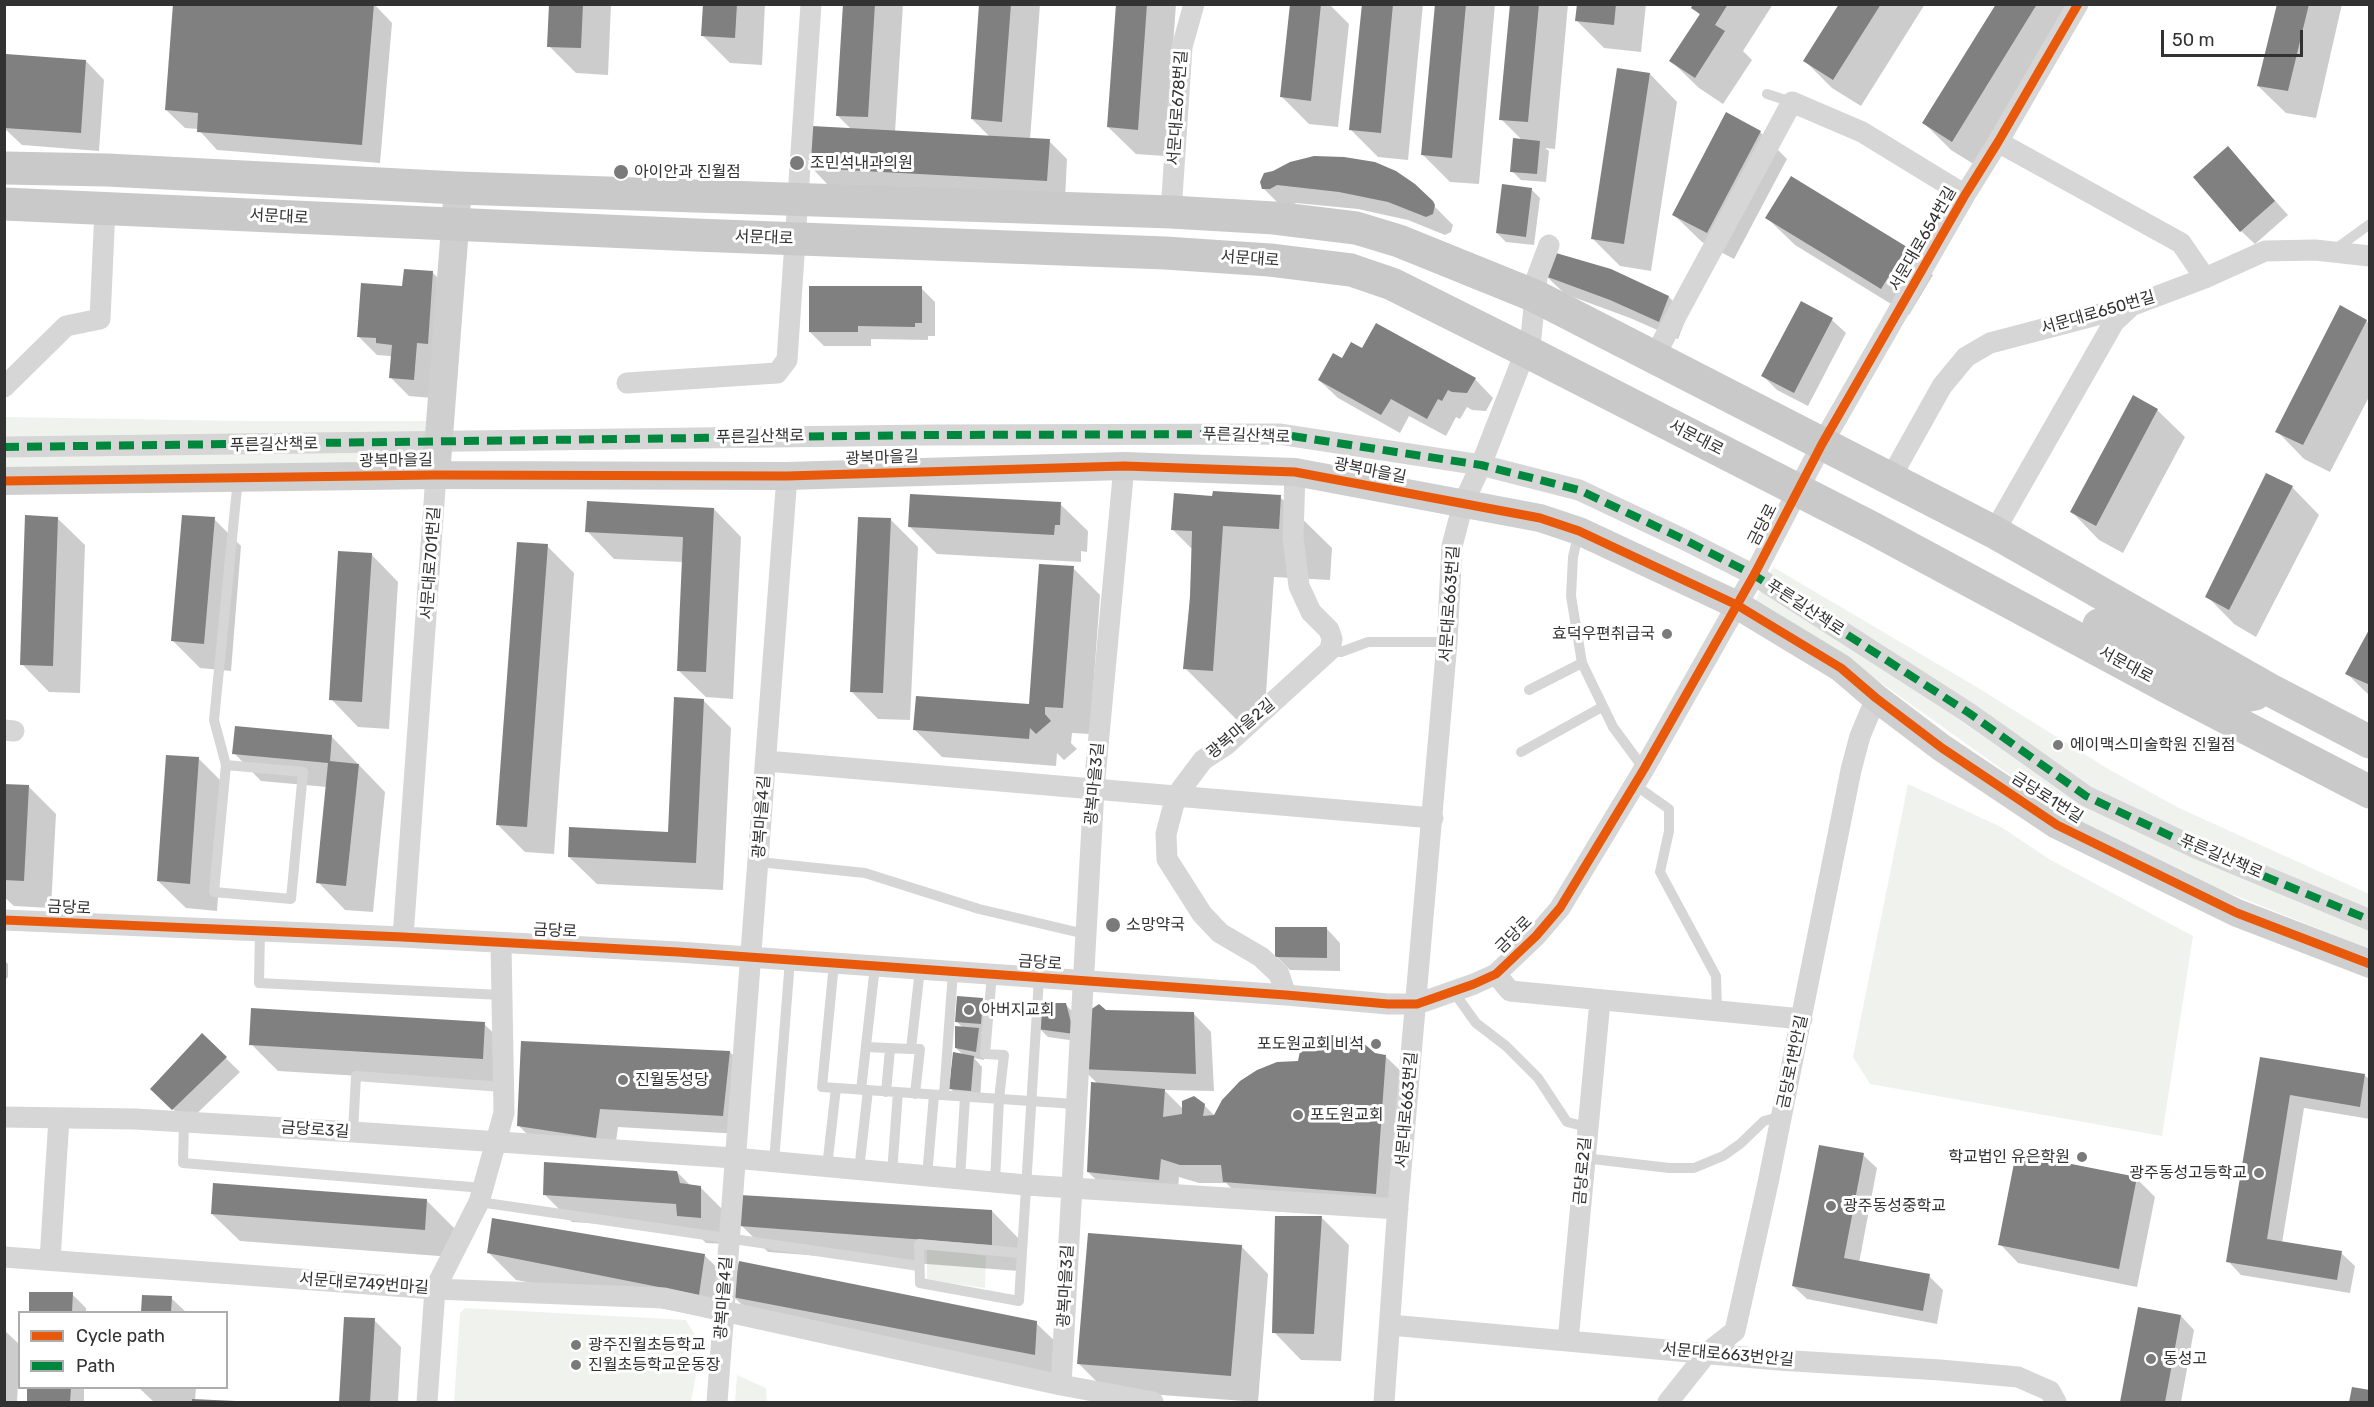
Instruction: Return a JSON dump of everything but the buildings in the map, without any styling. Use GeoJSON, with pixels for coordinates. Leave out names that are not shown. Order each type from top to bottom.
{"type":"FeatureCollection","features":[{"type":"Feature","properties":{"kind":"main road"},"geometry":{"type":"LineString","coordinates":[[4,168],[108,170],[458,188],[797,201],[1171,212],[1275,218],[1356,228],[1399,241],[1535,296],[1994,532],[2272,691],[2370,742]]}},
{"type":"Feature","properties":{"kind":"main road","name":"서문대로"},"geometry":{"type":"LineString","coordinates":[[4,204],[455,225],[1165,253],[1270,260],[1351,270],[1392,284],[1798,490],[2171,689],[2370,792]]}},
{"type":"Feature","properties":{"kind":"main road"},"geometry":{"type":"LineString","coordinates":[[1910,549],[1883,528],[1881,525],[1886,518],[1903,524],[2239,697],[2272,691]]}},
{"type":"Feature","properties":{"kind":"street"},"geometry":{"type":"LineString","coordinates":[[627,383],[777,373],[787,360],[811,4]]}},
{"type":"Feature","properties":{"kind":"street","name":"서문대로678번길"},"geometry":{"type":"LineString","coordinates":[[1171,212],[1181,56],[1194,4]]}},
{"type":"Feature","properties":{"kind":"street","name":"서문대로654번길"},"geometry":{"type":"LineString","coordinates":[[1798,490],[1965,195],[2078,4]]}},
{"type":"Feature","properties":{"kind":"street"},"geometry":{"type":"LineString","coordinates":[[1654,357],[1792,102],[1862,132],[1965,195]]}},
{"type":"Feature","properties":{"kind":"street"},"geometry":{"type":"LineString","coordinates":[[1998,142],[2181,243],[2205,278]]}},
{"type":"Feature","properties":{"kind":"street","name":"서문대로701번길"},"geometry":{"type":"LineString","coordinates":[[403,937],[458,188]]}},
{"type":"Feature","properties":{"kind":"street"},"geometry":{"type":"LineString","coordinates":[[4,387],[66,326],[100,319],[105,209]]}},
{"type":"Feature","properties":{"kind":"street","name":"서문대로663번길"},"geometry":{"type":"LineString","coordinates":[[1384,1402],[1398,1209],[1447,642],[1452,546],[1463,504],[1481,465],[1531,337],[1537,278],[1549,245]]}},
{"type":"Feature","properties":{"kind":"street","name":"서문대로650번길"},"geometry":{"type":"LineString","coordinates":[[1890,479],[1942,386],[1966,357],[1990,343],[2131,306],[2205,278],[2265,251],[2315,250],[2370,256]]}},
{"type":"Feature","properties":{"kind":"street"},"geometry":{"type":"LineString","coordinates":[[1994,532],[2114,322],[2131,306]]}},
{"type":"Feature","properties":{"kind":"street","name":"푸른길산책로"},"geometry":{"type":"LineString","coordinates":[[4,447],[929,435],[1279,434],[1481,465],[1579,490],[1683,538],[1754,575],[1970,713],[2086,796],[2196,848],[2370,920]]}},
{"type":"Feature","properties":{"kind":"street","name":"광복마을길"},"geometry":{"type":"LineString","coordinates":[[4,481],[436,475],[787,476],[1124,466],[1295,472],[1546,520],[1579,531],[1737,605]]}},
{"type":"Feature","properties":{"kind":"street","name":"광복마을3길"},"geometry":{"type":"LineString","coordinates":[[1061,1385],[1094,789],[1124,466]]}},
{"type":"Feature","properties":{"kind":"street"},"geometry":{"type":"LineString","coordinates":[[1295,472],[1293,538],[1299,586],[1311,612],[1329,630],[1332,639],[1330,650]]}},
{"type":"Feature","properties":{"kind":"street","name":"광복마을4길"},"geometry":{"type":"LineString","coordinates":[[717,1402],[787,476]]}},
{"type":"Feature","properties":{"kind":"street","name":"금당로"},"geometry":{"type":"LineString","coordinates":[[4,920],[403,937],[790,960],[1388,1004],[1417,1004],[1454,992],[1496,974],[1536,936],[1560,908],[1640,777],[1754,575],[1798,490]]}},
{"type":"Feature","properties":{"kind":"street","name":"금당로1번길"},"geometry":{"type":"LineString","coordinates":[[1737,605],[1841,668],[1876,698],[1942,747],[2057,825],[2237,913],[2370,964]]}},
{"type":"Feature","properties":{"kind":"street","name":"광복마을2길"},"geometry":{"type":"LineString","coordinates":[[1286,995],[1279,974],[1261,957],[1220,933],[1202,914],[1167,859],[1166,834],[1176,796],[1203,760],[1226,745],[1330,650]]}},
{"type":"Feature","properties":{"kind":"street","name":"금당로1번안길"},"geometry":{"type":"LineString","coordinates":[[1668,1402],[1707,1353],[1735,1331],[1782,1116],[1851,770],[1860,736],[1876,698]]}},
{"type":"Feature","properties":{"kind":"street"},"geometry":{"type":"LineString","coordinates":[[766,761],[1433,818]]}},
{"type":"Feature","properties":{"kind":"street"},"geometry":{"type":"LineString","coordinates":[[428,1402],[435,1289],[481,1195],[504,1113],[501,944]]}},
{"type":"Feature","properties":{"kind":"street"},"geometry":{"type":"LineString","coordinates":[[1496,974],[1510,991],[1802,1019]]}},
{"type":"Feature","properties":{"kind":"street","name":"금당로2길"},"geometry":{"type":"LineString","coordinates":[[1568,1341],[1600,1001]]}},
{"type":"Feature","properties":{"kind":"street","name":"금당로3길"},"geometry":{"type":"LineString","coordinates":[[4,1117],[184,1121],[734,1158]]}},
{"type":"Feature","properties":{"kind":"street"},"geometry":{"type":"LineString","coordinates":[[50,1260],[59,1118]]}},
{"type":"Feature","properties":{"kind":"street"},"geometry":{"type":"LineString","coordinates":[[734,1158],[1026,1185],[1398,1209]]}},
{"type":"Feature","properties":{"kind":"street","name":"서문대로749번마길"},"geometry":{"type":"LineString","coordinates":[[4,1257],[435,1289],[664,1298],[1061,1385],[1104,1399],[1153,1402]]}},
{"type":"Feature","properties":{"kind":"street","name":"서문대로663번안길"},"geometry":{"type":"LineString","coordinates":[[1390,1325],[2018,1377],[2050,1391],[2056,1402]]}},
{"type":"Feature","properties":{"kind":"lane"},"geometry":{"type":"LineString","coordinates":[[1767,94],[1792,102]]}},
{"type":"Feature","properties":{"kind":"lane"},"geometry":{"type":"LineString","coordinates":[[2331,252],[2370,224]]}},
{"type":"Feature","properties":{"kind":"lane"},"geometry":{"type":"LineString","coordinates":[[226,765],[303,772],[291,899],[214,892],[226,765],[214,720],[238,478]]}},
{"type":"Feature","properties":{"kind":"lane"},"geometry":{"type":"LineString","coordinates":[[1579,531],[1573,557],[1571,596],[1582,663],[1602,707],[1640,777],[1669,809],[1669,831],[1660,872],[1716,976],[1717,1011]]}},
{"type":"Feature","properties":{"kind":"lane"},"geometry":{"type":"LineString","coordinates":[[1330,650],[1341,652],[1368,642],[1447,642]]}},
{"type":"Feature","properties":{"kind":"lane"},"geometry":{"type":"LineString","coordinates":[[1529,690],[1582,663]]}},
{"type":"Feature","properties":{"kind":"lane"},"geometry":{"type":"LineString","coordinates":[[1521,752],[1602,707]]}},
{"type":"Feature","properties":{"kind":"lane"},"geometry":{"type":"LineString","coordinates":[[759,862],[865,873],[979,909],[1085,934]]}},
{"type":"Feature","properties":{"kind":"lane"},"geometry":{"type":"LineString","coordinates":[[260,931],[259,982],[501,995]]}},
{"type":"Feature","properties":{"kind":"lane"},"geometry":{"type":"LineString","coordinates":[[774,1162],[790,960]]}},
{"type":"Feature","properties":{"kind":"lane"},"geometry":{"type":"LineString","coordinates":[[834,963],[822,1087],[1075,1104]]}},
{"type":"Feature","properties":{"kind":"lane"},"geometry":{"type":"LineString","coordinates":[[859,1170],[866,1047],[875,966]]}},
{"type":"Feature","properties":{"kind":"lane"},"geometry":{"type":"LineString","coordinates":[[910,1049],[921,969]]}},
{"type":"Feature","properties":{"kind":"lane"},"geometry":{"type":"LineString","coordinates":[[927,1176],[953,972]]}},
{"type":"Feature","properties":{"kind":"lane"},"geometry":{"type":"LineString","coordinates":[[992,974],[985,1054],[1004,1055],[999,1099],[995,1182]]}},
{"type":"Feature","properties":{"kind":"lane"},"geometry":{"type":"LineString","coordinates":[[1021,1253],[919,1244],[920,1283],[1019,1301],[1039,978]]}},
{"type":"Feature","properties":{"kind":"lane"},"geometry":{"type":"LineString","coordinates":[[1454,992],[1476,1023],[1506,1046],[1538,1078],[1567,1122],[1587,1127]]}},
{"type":"Feature","properties":{"kind":"lane"},"geometry":{"type":"LineString","coordinates":[[866,1047],[920,1049],[915,1094]]}},
{"type":"Feature","properties":{"kind":"lane"},"geometry":{"type":"LineString","coordinates":[[886,1092],[890,1048]]}},
{"type":"Feature","properties":{"kind":"lane"},"geometry":{"type":"LineString","coordinates":[[354,1132],[356,1076],[502,1087]]}},
{"type":"Feature","properties":{"kind":"lane"},"geometry":{"type":"LineString","coordinates":[[827,1167],[836,1088]]}},
{"type":"Feature","properties":{"kind":"lane"},"geometry":{"type":"LineString","coordinates":[[898,1092],[898,1173]]}},
{"type":"Feature","properties":{"kind":"lane"},"geometry":{"type":"LineString","coordinates":[[960,1179],[965,1096]]}},
{"type":"Feature","properties":{"kind":"lane"},"geometry":{"type":"LineString","coordinates":[[1584,1158],[1669,1168],[1701,1167],[1740,1144],[1764,1121],[1782,1116]]}},
{"type":"Feature","properties":{"kind":"lane"},"geometry":{"type":"LineString","coordinates":[[184,1121],[183,1163],[481,1195],[728,1239],[920,1266]]}},
{"type":"Feature","properties":{"kind":"shaded area"},"geometry":{"type":"Polygon","coordinates":[[[5,417],[431,421],[427,464],[5,468],[5,417]]]}},
{"type":"Feature","properties":{"kind":"shaded area"},"geometry":{"type":"Polygon","coordinates":[[[1773,567],[1975,686],[2110,770],[2179,808],[2369,894],[2369,949],[2224,891],[2078,820],[2035,793],[1835,650],[1754,603],[1773,567]]]}},
{"type":"Feature","properties":{"kind":"shaded area"},"geometry":{"type":"Polygon","coordinates":[[[1908,784],[2001,827],[2049,859],[2193,936],[2162,1136],[1870,1084],[1853,1057],[1908,784]]]}},
{"type":"Feature","properties":{"kind":"shaded area"},"geometry":{"type":"Polygon","coordinates":[[[927,1247],[986,1256],[985,1288],[927,1280],[927,1247]]]}},
{"type":"Feature","properties":{"kind":"shaded area","name":"진월초등학교운동장"},"geometry":{"type":"Polygon","coordinates":[[[465,1308],[686,1320],[696,1337],[696,1375],[691,1402],[454,1402],[460,1313],[465,1308]]]}},
{"type":"Feature","properties":{"kind":"shaded area"},"geometry":{"type":"Polygon","coordinates":[[[737,1375],[766,1388],[767,1402],[735,1402],[737,1375]]]}},
{"type":"Feature","properties":{"kind":"marked path"},"geometry":{"type":"LineString","coordinates":[[4,447],[929,435],[1279,434],[1481,465],[1579,490],[1754,575],[1969,713],[2086,796],[2196,848],[2370,920]]}},
{"type":"Feature","properties":{"kind":"cycle path"},"geometry":{"type":"LineString","coordinates":[[4,920],[403,937],[678,952],[1388,1004],[1417,1004],[1474,984],[1496,974],[1536,936],[1560,908],[1644,769],[1754,575],[1822,444],[2078,4]]}},
{"type":"Feature","properties":{"kind":"cycle path"},"geometry":{"type":"LineString","coordinates":[[4,481],[436,475],[787,476],[1124,466],[1295,472],[1540,518],[1579,531],[1737,605],[1841,668],[1942,748],[2057,825],[2237,913],[2370,964]]}},
{"type":"Feature","properties":{"kind":"place","name":"조민석내과의원"},"geometry":{"type":"Point","coordinates":[797,163]}},
{"type":"Feature","properties":{"kind":"place","name":"아이안과 진월점"},"geometry":{"type":"Point","coordinates":[621,172]}},
{"type":"Feature","properties":{"kind":"place","name":"효덕우편취급국"},"geometry":{"type":"Point","coordinates":[1667,634]}},
{"type":"Feature","properties":{"kind":"place","name":"에이맥스미술학원 진월점"},"geometry":{"type":"Point","coordinates":[2058,745]}},
{"type":"Feature","properties":{"kind":"place","name":"소망약국"},"geometry":{"type":"Point","coordinates":[1113,925]}},
{"type":"Feature","properties":{"kind":"place","name":"아버지교회"},"geometry":{"type":"Point","coordinates":[969,1010]}},
{"type":"Feature","properties":{"kind":"place","name":"포도원교회 비석"},"geometry":{"type":"Point","coordinates":[1376,1044]}},
{"type":"Feature","properties":{"kind":"place","name":"진월동성당"},"geometry":{"type":"Point","coordinates":[623,1080]}},
{"type":"Feature","properties":{"kind":"place","name":"포도원교회"},"geometry":{"type":"Point","coordinates":[1298,1115]}},
{"type":"Feature","properties":{"kind":"place","name":"학교법인 유은학원"},"geometry":{"type":"Point","coordinates":[2082,1157]}},
{"type":"Feature","properties":{"kind":"place","name":"광주동성고등학교"},"geometry":{"type":"Point","coordinates":[2259,1173]}},
{"type":"Feature","properties":{"kind":"place","name":"광주동성중학교"},"geometry":{"type":"Point","coordinates":[1831,1206]}},
{"type":"Feature","properties":{"kind":"place","name":"광주진월초등학교"},"geometry":{"type":"Point","coordinates":[576,1345]}},
{"type":"Feature","properties":{"kind":"place","name":"동성고"},"geometry":{"type":"Point","coordinates":[2151,1359]}},
{"type":"Feature","properties":{"kind":"place","name":"진월초등학교운동장"},"geometry":{"type":"Point","coordinates":[576,1365]}}]}
